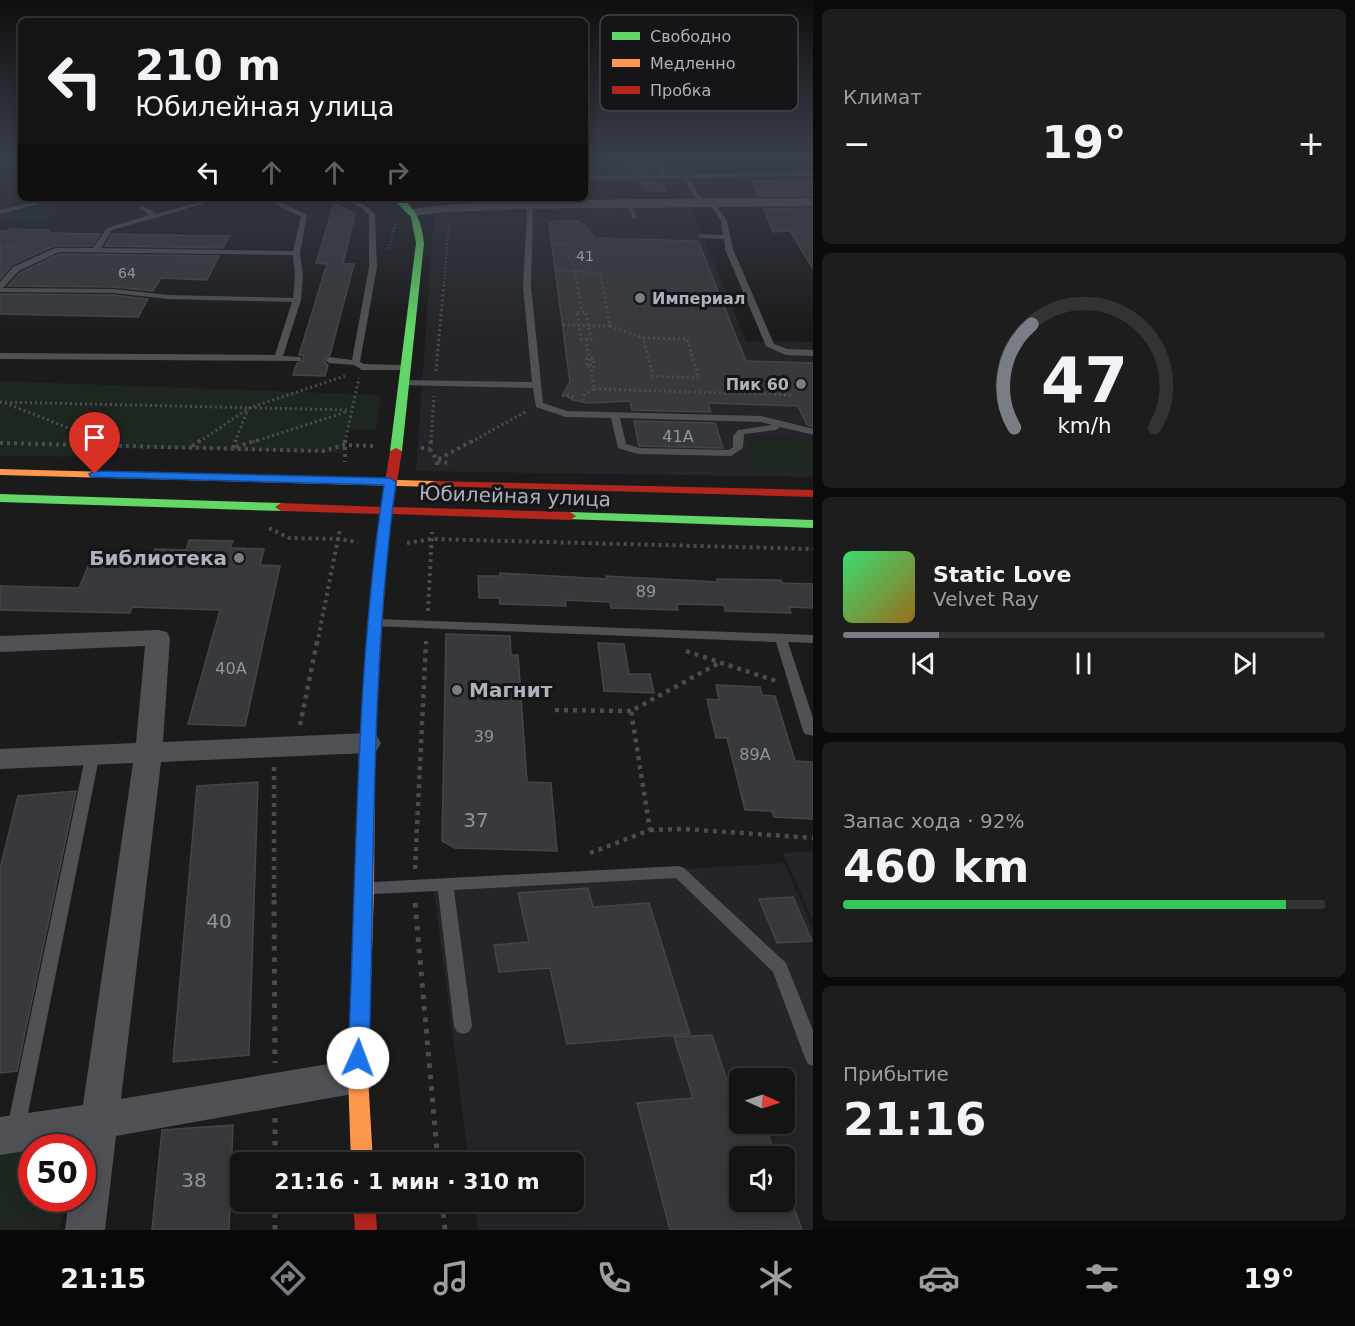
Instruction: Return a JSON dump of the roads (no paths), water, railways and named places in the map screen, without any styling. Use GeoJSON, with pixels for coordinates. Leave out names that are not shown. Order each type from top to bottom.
{"type":"FeatureCollection","features":[{"type":"Feature","properties":{"kind":"main road"},"geometry":{"type":"LineString","coordinates":[[362,1152],[358,1076],[365,889],[367,743],[381,546],[397,446],[402,384],[420,243],[420,227],[415,216]]}},
{"type":"Feature","properties":{"kind":"main road","name":"Юбилейная улица"},"geometry":{"type":"LineString","coordinates":[[0,472],[813,494]]}},
{"type":"Feature","properties":{"kind":"main road","name":"Юбилейная улица"},"geometry":{"type":"LineString","coordinates":[[0,498],[813,525]]}},
{"type":"Feature","properties":{"kind":"main road"},"geometry":{"type":"LineString","coordinates":[[365,1212],[366,1230]]}},
{"type":"Feature","properties":{"kind":"street"},"geometry":{"type":"LineString","coordinates":[[0,644],[158,638],[149,751],[86,1230]]}},
{"type":"Feature","properties":{"kind":"street"},"geometry":{"type":"LineString","coordinates":[[0,759],[93,753],[367,743]]}},
{"type":"Feature","properties":{"kind":"street"},"geometry":{"type":"LineString","coordinates":[[7,1135],[358,1076]]}},
{"type":"Feature","properties":{"kind":"lane"},"geometry":{"type":"LineString","coordinates":[[96,250],[109,230],[155,216]]}},
{"type":"Feature","properties":{"kind":"lane"},"geometry":{"type":"LineString","coordinates":[[278,358],[297,300],[299,275],[296,253],[305,216]]}},
{"type":"Feature","properties":{"kind":"lane"},"geometry":{"type":"LineString","coordinates":[[356,363],[373,267],[372,216]]}},
{"type":"Feature","properties":{"kind":"lane"},"geometry":{"type":"LineString","coordinates":[[530,216],[527,286],[539,405],[566,414],[761,419],[813,432]]}},
{"type":"Feature","properties":{"kind":"lane"},"geometry":{"type":"LineString","coordinates":[[720,216],[724,221],[729,249],[770,346],[786,352],[813,353]]}},
{"type":"Feature","properties":{"kind":"lane"},"geometry":{"type":"LineString","coordinates":[[701,236],[728,237]]}},
{"type":"Feature","properties":{"kind":"lane"},"geometry":{"type":"LineString","coordinates":[[0,288],[16,268],[58,250],[296,253]]}},
{"type":"Feature","properties":{"kind":"lane"},"geometry":{"type":"LineString","coordinates":[[0,272],[12,273]]}},
{"type":"Feature","properties":{"kind":"lane"},"geometry":{"type":"LineString","coordinates":[[0,288],[114,291],[168,297],[297,300]]}},
{"type":"Feature","properties":{"kind":"lane"},"geometry":{"type":"LineString","coordinates":[[0,356],[298,359]]}},
{"type":"Feature","properties":{"kind":"lane"},"geometry":{"type":"LineString","coordinates":[[329,360],[356,363],[362,367],[405,368]]}},
{"type":"Feature","properties":{"kind":"lane"},"geometry":{"type":"LineString","coordinates":[[402,384],[537,385]]}},
{"type":"Feature","properties":{"kind":"lane"},"geometry":{"type":"LineString","coordinates":[[615,416],[711,420],[721,423],[728,427],[732,436],[732,444],[719,453]]}},
{"type":"Feature","properties":{"kind":"lane"},"geometry":{"type":"LineString","coordinates":[[615,416],[621,446],[638,451],[735,452],[740,442],[738,436],[746,429],[789,426]]}},
{"type":"Feature","properties":{"kind":"lane"},"geometry":{"type":"LineString","coordinates":[[375,623],[813,639]]}},
{"type":"Feature","properties":{"kind":"lane"},"geometry":{"type":"LineString","coordinates":[[781,638],[810,731],[813,731]]}},
{"type":"Feature","properties":{"kind":"lane"},"geometry":{"type":"LineString","coordinates":[[7,1135],[93,753]]}},
{"type":"Feature","properties":{"kind":"lane"},"geometry":{"type":"LineString","coordinates":[[365,889],[679,872],[780,968],[813,1058]]}},
{"type":"Feature","properties":{"kind":"lane"},"geometry":{"type":"LineString","coordinates":[[445,884],[463,1026]]}},
{"type":"Feature","properties":{"kind":"place","name":"Империал"},"geometry":{"type":"Point","coordinates":[640,298]}},
{"type":"Feature","properties":{"kind":"place","name":"Пик 60"},"geometry":{"type":"Point","coordinates":[801,384]}},
{"type":"Feature","properties":{"kind":"place","name":"Библиотека"},"geometry":{"type":"Point","coordinates":[239,558]}},
{"type":"Feature","properties":{"kind":"place","name":"Магнит"},"geometry":{"type":"Point","coordinates":[457,690]}}]}
